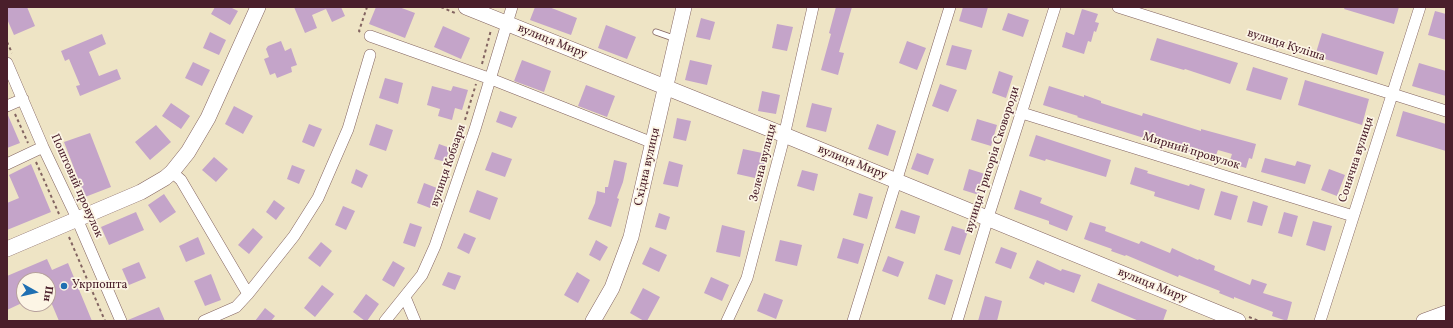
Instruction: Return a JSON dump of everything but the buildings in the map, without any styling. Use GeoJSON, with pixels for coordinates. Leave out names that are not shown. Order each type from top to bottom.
{"type":"FeatureCollection","features":[{"type":"Feature","properties":{"kind":"street"},"geometry":{"type":"LineString","coordinates":[[7,249],[141,192],[165,178],[172,172],[188,152],[208,118],[258,7]]}},
{"type":"Feature","properties":{"kind":"street","name":"вулиця Миру"},"geometry":{"type":"LineString","coordinates":[[466,7],[666,87],[1238,321]]}},
{"type":"Feature","properties":{"kind":"street","name":"вулиця Кобзаря"},"geometry":{"type":"LineString","coordinates":[[385,321],[422,275],[435,246],[476,129],[512,7]]}},
{"type":"Feature","properties":{"kind":"street","name":"Східна вулиця"},"geometry":{"type":"LineString","coordinates":[[593,321],[612,288],[631,237],[684,7]]}},
{"type":"Feature","properties":{"kind":"street","name":"Зелена вулиця"},"geometry":{"type":"LineString","coordinates":[[728,321],[747,278],[784,135],[814,7]]}},
{"type":"Feature","properties":{"kind":"street"},"geometry":{"type":"LineString","coordinates":[[853,321],[950,7]]}},
{"type":"Feature","properties":{"kind":"street","name":"вулиця Григорія Сковороди"},"geometry":{"type":"LineString","coordinates":[[957,321],[1055,7]]}},
{"type":"Feature","properties":{"kind":"street","name":"вулиця Куліша"},"geometry":{"type":"LineString","coordinates":[[1118,7],[1446,111]]}},
{"type":"Feature","properties":{"kind":"street","name":"Сонячна вулиця"},"geometry":{"type":"LineString","coordinates":[[1320,321],[1420,7]]}},
{"type":"Feature","properties":{"kind":"street"},"geometry":{"type":"LineString","coordinates":[[370,36],[491,79],[653,144]]}},
{"type":"Feature","properties":{"kind":"street"},"geometry":{"type":"LineString","coordinates":[[204,321],[236,307],[294,236],[318,198],[348,129],[370,55]]}},
{"type":"Feature","properties":{"kind":"street","name":"Поштовий провулок"},"geometry":{"type":"LineString","coordinates":[[7,63],[44,147],[70,222],[120,321]]}},
{"type":"Feature","properties":{"kind":"street"},"geometry":{"type":"LineString","coordinates":[[9,105],[23,99]]}},
{"type":"Feature","properties":{"kind":"street","name":"Мирний провулок"},"geometry":{"type":"LineString","coordinates":[[1022,113],[1353,216]]}},
{"type":"Feature","properties":{"kind":"street"},"geometry":{"type":"LineString","coordinates":[[7,164],[44,147]]}},
{"type":"Feature","properties":{"kind":"street"},"geometry":{"type":"LineString","coordinates":[[172,172],[181,180],[248,294]]}},
{"type":"Feature","properties":{"kind":"street"},"geometry":{"type":"LineString","coordinates":[[405,297],[415,321]]}},
{"type":"Feature","properties":{"kind":"street"},"geometry":{"type":"LineString","coordinates":[[1424,321],[1446,313]]}},
{"type":"Feature","properties":{"kind":"lane"},"geometry":{"type":"LineString","coordinates":[[656,32],[677,39]]}},
{"type":"Feature","properties":{"kind":"path"},"geometry":{"type":"LineString","coordinates":[[463,127],[492,28]]}},
{"type":"Feature","properties":{"kind":"path"},"geometry":{"type":"LineString","coordinates":[[9,105],[32,152],[70,222],[105,321]]}},
{"type":"Feature","properties":{"kind":"place","name":"Укрпошта"},"geometry":{"type":"Point","coordinates":[64,286]}}]}
